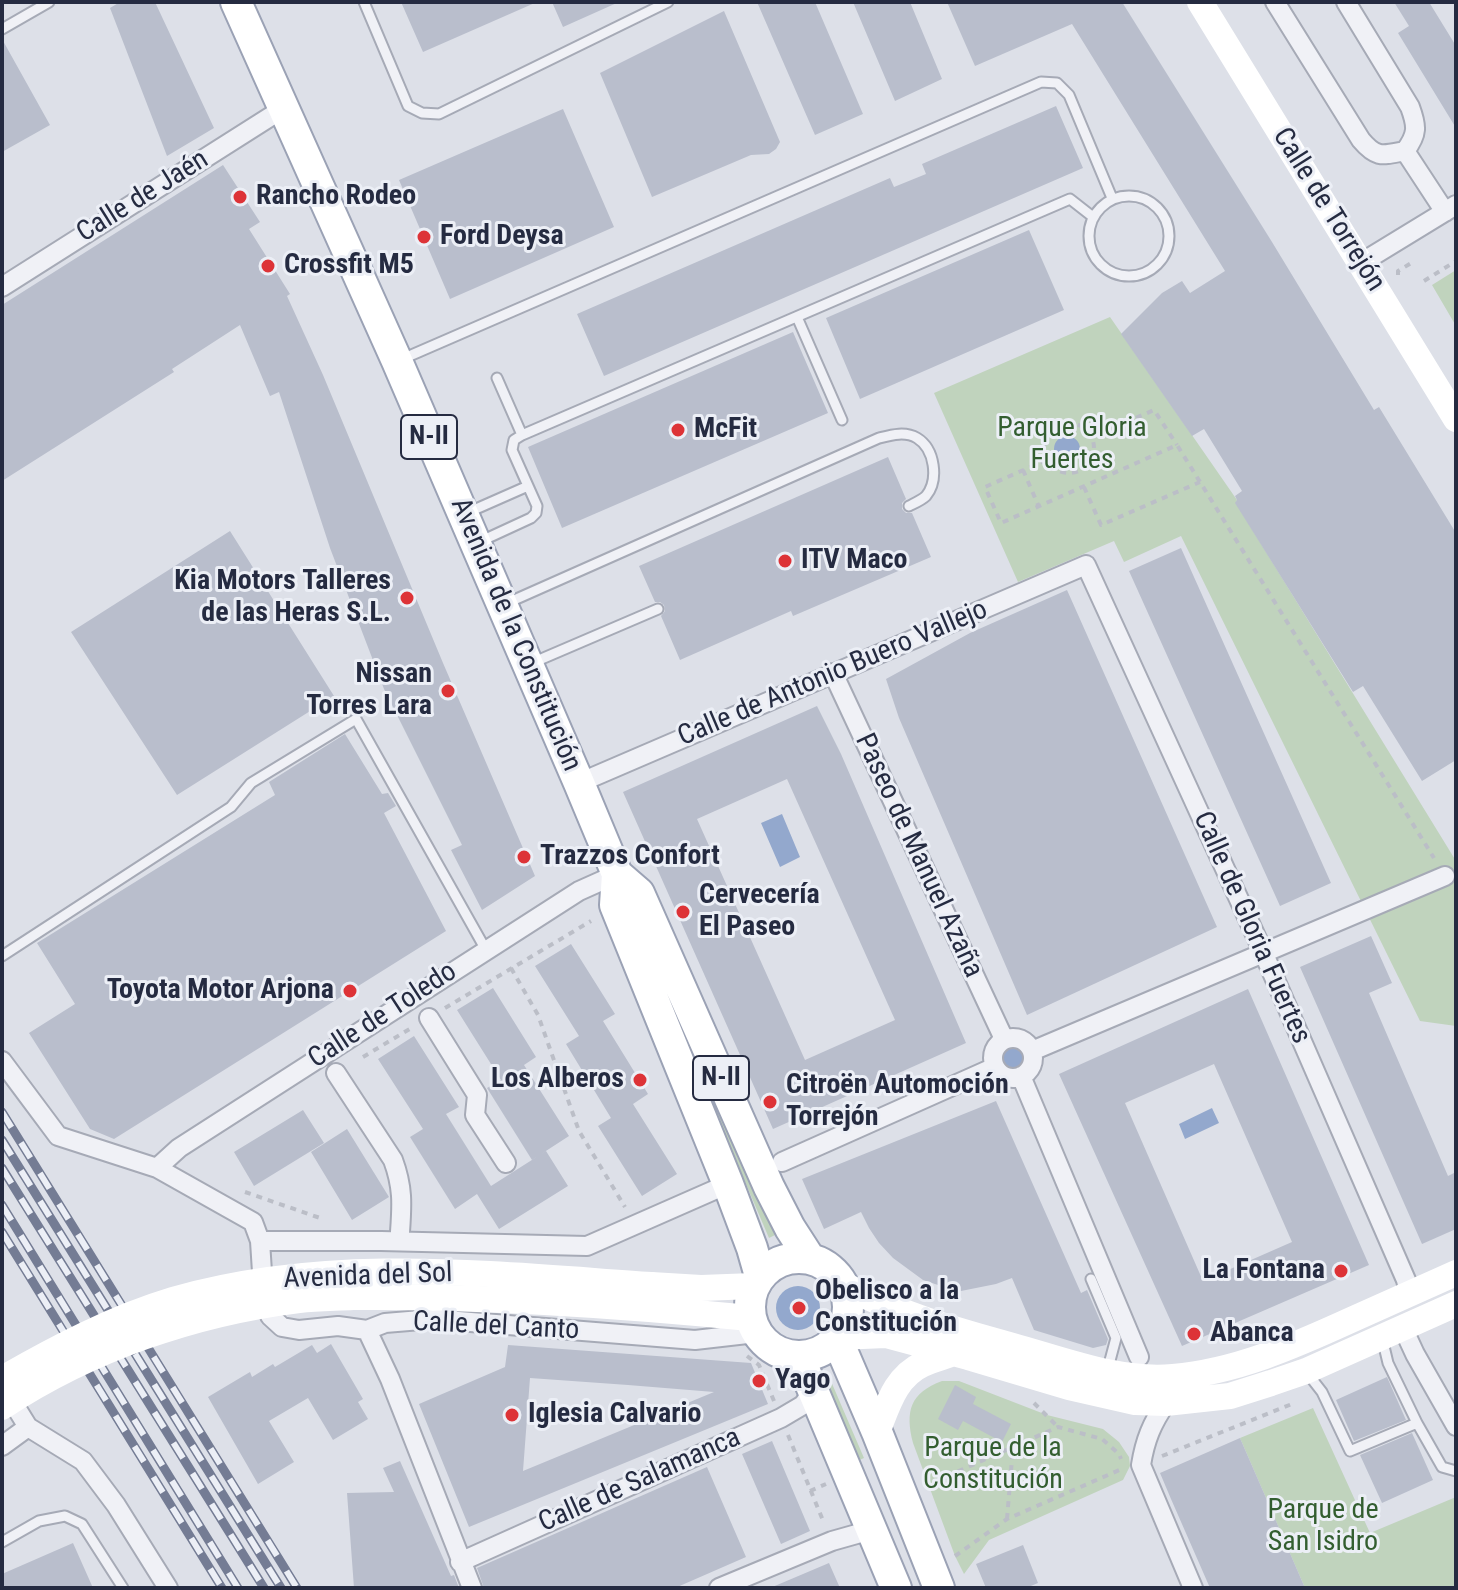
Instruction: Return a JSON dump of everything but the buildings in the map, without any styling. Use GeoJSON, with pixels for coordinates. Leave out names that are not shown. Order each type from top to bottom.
{"type":"FeatureCollection","features":[{"type":"Feature","properties":{"kind":"main road","name":"Avenida de la Constitución"},"geometry":{"type":"LineString","coordinates":[[236,2],[397,361],[617,874],[615,905],[728,1184],[752,1248],[757,1281]]}},
{"type":"Feature","properties":{"kind":"main road","name":"Calle de Torrejón"},"geometry":{"type":"LineString","coordinates":[[1200,2],[1456,419]]}},
{"type":"Feature","properties":{"kind":"main road","name":"Avenida de la Constitución"},"geometry":{"type":"LineString","coordinates":[[617,874],[639,893],[769,1187],[810,1259]]}},
{"type":"Feature","properties":{"kind":"main road"},"geometry":{"type":"LineString","coordinates":[[757,1281],[776,1263],[794,1257],[810,1259]]}},
{"type":"Feature","properties":{"kind":"main road","name":"N-II"},"geometry":{"type":"LineString","coordinates":[[810,1259],[827,1266],[842,1284]]}},
{"type":"Feature","properties":{"kind":"main road","name":"Avenida del Sol"},"geometry":{"type":"LineString","coordinates":[[2,1382],[58,1348],[119,1319],[172,1301],[238,1284],[351,1271],[417,1270],[650,1298],[751,1335]]}},
{"type":"Feature","properties":{"kind":"main road"},"geometry":{"type":"LineString","coordinates":[[842,1284],[881,1304],[975,1336],[1107,1372],[1171,1378],[1225,1369],[1264,1357],[1456,1273]]}},
{"type":"Feature","properties":{"kind":"main road","name":"N-II"},"geometry":{"type":"LineString","coordinates":[[751,1335],[749,1301],[757,1281]]}},
{"type":"Feature","properties":{"kind":"main road","name":"Avenida del Sol"},"geometry":{"type":"LineString","coordinates":[[2,1407],[70,1368],[129,1342],[180,1325],[243,1310],[298,1301],[353,1297],[650,1298],[757,1281]]}},
{"type":"Feature","properties":{"kind":"main road"},"geometry":{"type":"LineString","coordinates":[[751,1335],[784,1355],[815,1355],[829,1347],[845,1326],[848,1311],[842,1284]]}},
{"type":"Feature","properties":{"kind":"main road"},"geometry":{"type":"LineString","coordinates":[[838,1338],[886,1335],[1069,1387],[1135,1402],[1166,1403],[1230,1396],[1306,1371],[1456,1304]]}},
{"type":"Feature","properties":{"kind":"main road"},"geometry":{"type":"LineString","coordinates":[[838,1338],[877,1432],[943,1575]]}},
{"type":"Feature","properties":{"kind":"main road"},"geometry":{"type":"LineString","coordinates":[[877,1432],[893,1391],[906,1375],[923,1363],[954,1353]]}},
{"type":"Feature","properties":{"kind":"main road"},"geometry":{"type":"LineString","coordinates":[[799,1357],[896,1588]]}},
{"type":"Feature","properties":{"kind":"street"},"geometry":{"type":"LineString","coordinates":[[1281,6],[1371,152],[1385,154],[1405,151],[1414,139],[1416,123],[1410,107],[1346,2]]}},
{"type":"Feature","properties":{"kind":"street","name":"Calle de Jaén"},"geometry":{"type":"LineString","coordinates":[[2,287],[284,108]]}},
{"type":"Feature","properties":{"kind":"street"},"geometry":{"type":"LineString","coordinates":[[1361,263],[1450,208],[1405,151]]}},
{"type":"Feature","properties":{"kind":"street","name":"Calle de Antonio Buero Vallejo"},"geometry":{"type":"LineString","coordinates":[[579,783],[1086,565]]}},
{"type":"Feature","properties":{"kind":"street","name":"Calle de Gloria Fuertes"},"geometry":{"type":"LineString","coordinates":[[1086,565],[1264,954],[1406,1280],[1409,1294]]}},
{"type":"Feature","properties":{"kind":"street","name":"Paseo de Manuel Azaña"},"geometry":{"type":"LineString","coordinates":[[833,673],[1004,1039]]}},
{"type":"Feature","properties":{"kind":"street","name":"Calle de Toledo"},"geometry":{"type":"LineString","coordinates":[[157,1168],[179,1148],[486,950],[579,891],[617,874]]}},
{"type":"Feature","properties":{"kind":"street"},"geometry":{"type":"LineString","coordinates":[[1032,1051],[1445,876]]}},
{"type":"Feature","properties":{"kind":"street"},"geometry":{"type":"LineString","coordinates":[[429,1018],[477,1095],[475,1115],[506,1163]]}},
{"type":"Feature","properties":{"kind":"street"},"geometry":{"type":"LineString","coordinates":[[1004,1039],[1024,1040],[1032,1051],[1030,1068],[1021,1076],[1003,1076],[995,1067],[992,1054],[1004,1039]]}},
{"type":"Feature","properties":{"kind":"street"},"geometry":{"type":"LineString","coordinates":[[2,1061],[58,1136],[157,1168],[253,1222],[260,1241],[587,1246],[728,1184]]}},
{"type":"Feature","properties":{"kind":"street"},"geometry":{"type":"LineString","coordinates":[[782,1162],[995,1067]]}},
{"type":"Feature","properties":{"kind":"street"},"geometry":{"type":"LineString","coordinates":[[336,1073],[393,1160],[403,1195],[400,1232]]}},
{"type":"Feature","properties":{"kind":"street"},"geometry":{"type":"LineString","coordinates":[[1021,1076],[1139,1357]]}},
{"type":"Feature","properties":{"kind":"street","name":"Calle del Canto"},"geometry":{"type":"LineString","coordinates":[[260,1241],[270,1316],[282,1327],[299,1330],[338,1326],[367,1330],[385,1323],[433,1319],[695,1340],[751,1335]]}},
{"type":"Feature","properties":{"kind":"street"},"geometry":{"type":"LineString","coordinates":[[367,1330],[390,1379],[472,1588]]}},
{"type":"Feature","properties":{"kind":"street"},"geometry":{"type":"LineString","coordinates":[[1392,1332],[1415,1354],[1456,1426]]}},
{"type":"Feature","properties":{"kind":"street","name":"Avenida del Sol"},"geometry":{"type":"LineString","coordinates":[[2,1382],[28,1427]]}},
{"type":"Feature","properties":{"kind":"street","name":"Calle de Salamanca"},"geometry":{"type":"LineString","coordinates":[[460,1562],[781,1418],[803,1405],[813,1391]]}},
{"type":"Feature","properties":{"kind":"street"},"geometry":{"type":"LineString","coordinates":[[1166,1403],[1152,1423],[1133,1466],[1193,1588]]}},
{"type":"Feature","properties":{"kind":"street"},"geometry":{"type":"LineString","coordinates":[[2,1446],[28,1427],[83,1461],[116,1505],[168,1588]]}},
{"type":"Feature","properties":{"kind":"street"},"geometry":{"type":"LineString","coordinates":[[719,1588],[832,1541],[871,1530]]}},
{"type":"Feature","properties":{"kind":"lane"},"geometry":{"type":"LineString","coordinates":[[2,29],[49,2]]}},
{"type":"Feature","properties":{"kind":"lane"},"geometry":{"type":"LineString","coordinates":[[364,2],[408,106],[422,113],[439,114],[668,2]]}},
{"type":"Feature","properties":{"kind":"lane"},"geometry":{"type":"LineString","coordinates":[[397,361],[1041,82],[1057,83],[1069,95],[1112,198]]}},
{"type":"Feature","properties":{"kind":"lane"},"geometry":{"type":"LineString","coordinates":[[1139,196],[1161,211],[1167,223],[1167,249],[1151,270],[1139,275],[1112,273],[1101,266],[1093,255],[1089,229],[1093,217],[1112,198],[1139,196]]}},
{"type":"Feature","properties":{"kind":"lane"},"geometry":{"type":"LineString","coordinates":[[475,544],[536,513],[537,506],[512,450],[514,440],[522,435],[1070,199],[1093,217]]}},
{"type":"Feature","properties":{"kind":"lane"},"geometry":{"type":"LineString","coordinates":[[797,317],[842,420]]}},
{"type":"Feature","properties":{"kind":"lane"},"geometry":{"type":"LineString","coordinates":[[497,378],[522,435]]}},
{"type":"Feature","properties":{"kind":"lane"},"geometry":{"type":"LineString","coordinates":[[502,605],[879,438],[900,433],[918,438],[934,468],[933,484],[924,498],[909,506]]}},
{"type":"Feature","properties":{"kind":"lane"},"geometry":{"type":"LineString","coordinates":[[463,515],[528,486]]}},
{"type":"Feature","properties":{"kind":"lane"},"geometry":{"type":"LineString","coordinates":[[528,664],[658,609]]}},
{"type":"Feature","properties":{"kind":"lane"},"geometry":{"type":"LineString","coordinates":[[2,956],[231,807],[251,783],[356,719],[486,950]]}},
{"type":"Feature","properties":{"kind":"lane"},"geometry":{"type":"LineString","coordinates":[[1091,1279],[1116,1338],[1107,1372]]}},
{"type":"Feature","properties":{"kind":"lane"},"geometry":{"type":"LineString","coordinates":[[1392,1332],[1388,1363],[1442,1467],[1456,1471]]}},
{"type":"Feature","properties":{"kind":"lane"},"geometry":{"type":"LineString","coordinates":[[1306,1371],[1322,1392],[1350,1451],[1417,1423]]}},
{"type":"Feature","properties":{"kind":"lane"},"geometry":{"type":"LineString","coordinates":[[2,1542],[39,1521],[65,1516],[82,1524],[123,1588]]}},
{"type":"Feature","properties":{"kind":"path"},"geometry":{"type":"LineString","coordinates":[[1424,281],[1456,261]]}},
{"type":"Feature","properties":{"kind":"path"},"geometry":{"type":"LineString","coordinates":[[1091,437],[1154,410],[1445,876]]}},
{"type":"Feature","properties":{"kind":"path"},"geometry":{"type":"LineString","coordinates":[[1061,424],[1079,425],[1091,437],[1094,452],[1080,471],[1057,471],[1046,460],[1043,451],[1047,434],[1061,424]]}},
{"type":"Feature","properties":{"kind":"path"},"geometry":{"type":"LineString","coordinates":[[1046,460],[985,487],[1001,523],[1177,445]]}},
{"type":"Feature","properties":{"kind":"path"},"geometry":{"type":"LineString","coordinates":[[1023,470],[1039,507]]}},
{"type":"Feature","properties":{"kind":"path"},"geometry":{"type":"LineString","coordinates":[[1084,487],[1101,525],[1200,482]]}},
{"type":"Feature","properties":{"kind":"path"},"geometry":{"type":"LineString","coordinates":[[336,1073],[591,921]]}},
{"type":"Feature","properties":{"kind":"path"},"geometry":{"type":"LineString","coordinates":[[511,968],[538,1015],[579,1131],[630,1216]]}},
{"type":"Feature","properties":{"kind":"path"},"geometry":{"type":"LineString","coordinates":[[244,1191],[331,1222]]}},
{"type":"Feature","properties":{"kind":"path"},"geometry":{"type":"LineString","coordinates":[[751,1335],[759,1365],[832,1541]]}},
{"type":"Feature","properties":{"kind":"path"},"geometry":{"type":"LineString","coordinates":[[943,1575],[1007,1519],[1133,1466],[1102,1439],[1058,1427],[1037,1404],[1024,1399]]}},
{"type":"Feature","properties":{"kind":"path"},"geometry":{"type":"LineString","coordinates":[[923,1487],[1058,1427]]}},
{"type":"Feature","properties":{"kind":"path"},"geometry":{"type":"LineString","coordinates":[[1007,1519],[1013,1447]]}},
{"type":"Feature","properties":{"kind":"green space"},"geometry":{"type":"Polygon","coordinates":[[[1456,270],[1456,326],[1432,285],[1456,270]]]}},
{"type":"Feature","properties":{"kind":"green space","name":"Parque Gloria Fuertes"},"geometry":{"type":"Polygon","coordinates":[[[1110,317],[1237,500],[1236,503],[1456,861],[1456,1026],[1420,1021],[1181,536],[1124,562],[1114,541],[1018,582],[934,393],[1110,317]]]}},
{"type":"Feature","properties":{"kind":"green space"},"geometry":{"type":"Polygon","coordinates":[[[716,1098],[775,1235],[769,1238],[710,1100],[716,1098]]]}},
{"type":"Feature","properties":{"kind":"green space"},"geometry":{"type":"Polygon","coordinates":[[[827,1377],[864,1458],[857,1461],[823,1378],[827,1377]]]}},
{"type":"Feature","properties":{"kind":"green space","name":"Parque de la Constitución"},"geometry":{"type":"Polygon","coordinates":[[[942,1381],[959,1381],[1047,1415],[1103,1429],[1119,1442],[1129,1457],[1130,1466],[1123,1480],[989,1540],[964,1574],[911,1432],[912,1404],[923,1391],[942,1381]]]}},
{"type":"Feature","properties":{"kind":"green space","name":"Parque de San Isidro"},"geometry":{"type":"Polygon","coordinates":[[[1313,1408],[1370,1533],[1456,1497],[1456,1588],[1305,1588],[1240,1438],[1313,1408]]]}},
{"type":"Feature","properties":{"kind":"water"},"geometry":{"type":"Polygon","coordinates":[[[1067,436],[1076,440],[1080,449],[1076,458],[1067,462],[1058,458],[1054,449],[1058,440],[1067,436]]]}},
{"type":"Feature","properties":{"kind":"water"},"geometry":{"type":"Polygon","coordinates":[[[782,814],[800,857],[780,867],[761,823],[782,814]]]}},
{"type":"Feature","properties":{"kind":"water"},"geometry":{"type":"Polygon","coordinates":[[[1013,1046],[1022,1050],[1026,1059],[1022,1068],[1013,1072],[1004,1068],[1000,1059],[1004,1050],[1013,1046]]]}},
{"type":"Feature","properties":{"kind":"water"},"geometry":{"type":"Polygon","coordinates":[[[1212,1108],[1219,1123],[1185,1139],[1179,1124],[1212,1108]]]}},
{"type":"Feature","properties":{"kind":"water"},"geometry":{"type":"Polygon","coordinates":[[[798,1286],[814,1292],[820,1308],[814,1324],[798,1330],[782,1324],[776,1308],[782,1292],[798,1286]]]}},
{"type":"Feature","properties":{"kind":"railway"},"geometry":{"type":"LineString","coordinates":[[2,1112],[297,1588]]}},
{"type":"Feature","properties":{"kind":"railway"},"geometry":{"type":"LineString","coordinates":[[2,1140],[281,1588]]}},
{"type":"Feature","properties":{"kind":"railway"},"geometry":{"type":"LineString","coordinates":[[2,1168],[264,1588]]}},
{"type":"Feature","properties":{"kind":"railway"},"geometry":{"type":"LineString","coordinates":[[2,1205],[238,1588]]}},
{"type":"Feature","properties":{"kind":"railway"},"geometry":{"type":"LineString","coordinates":[[2,1232],[222,1588]]}},
{"type":"Feature","properties":{"kind":"place","name":"Rancho Rodeo"},"geometry":{"type":"Point","coordinates":[240,197]}},
{"type":"Feature","properties":{"kind":"place","name":"Ford Deysa"},"geometry":{"type":"Point","coordinates":[424,237]}},
{"type":"Feature","properties":{"kind":"place","name":"Crossfit M5"},"geometry":{"type":"Point","coordinates":[268,266]}},
{"type":"Feature","properties":{"kind":"place","name":"McFit"},"geometry":{"type":"Point","coordinates":[678,430]}},
{"type":"Feature","properties":{"kind":"place","name":"ITV Maco"},"geometry":{"type":"Point","coordinates":[785,561]}},
{"type":"Feature","properties":{"kind":"place","name":"Kia Motors Talleres de las Heras S.L."},"geometry":{"type":"Point","coordinates":[407,598]}},
{"type":"Feature","properties":{"kind":"place","name":"Nissan Torres Lara"},"geometry":{"type":"Point","coordinates":[448,691]}},
{"type":"Feature","properties":{"kind":"place","name":"Trazzos Confort"},"geometry":{"type":"Point","coordinates":[524,857]}},
{"type":"Feature","properties":{"kind":"place","name":"Cervecería El Paseo"},"geometry":{"type":"Point","coordinates":[683,912]}},
{"type":"Feature","properties":{"kind":"place","name":"Toyota Motor Arjona"},"geometry":{"type":"Point","coordinates":[350,991]}},
{"type":"Feature","properties":{"kind":"place","name":"Los Alberos"},"geometry":{"type":"Point","coordinates":[640,1080]}},
{"type":"Feature","properties":{"kind":"place","name":"Citroën Automoción Torrejón"},"geometry":{"type":"Point","coordinates":[770,1102]}},
{"type":"Feature","properties":{"kind":"place","name":"La Fontana"},"geometry":{"type":"Point","coordinates":[1341,1271]}},
{"type":"Feature","properties":{"kind":"place","name":"Obelisco a la Constitución"},"geometry":{"type":"Point","coordinates":[799,1308]}},
{"type":"Feature","properties":{"kind":"place","name":"Abanca"},"geometry":{"type":"Point","coordinates":[1194,1334]}},
{"type":"Feature","properties":{"kind":"place","name":"Yago"},"geometry":{"type":"Point","coordinates":[759,1381]}},
{"type":"Feature","properties":{"kind":"place","name":"Iglesia Calvario"},"geometry":{"type":"Point","coordinates":[512,1415]}}]}
